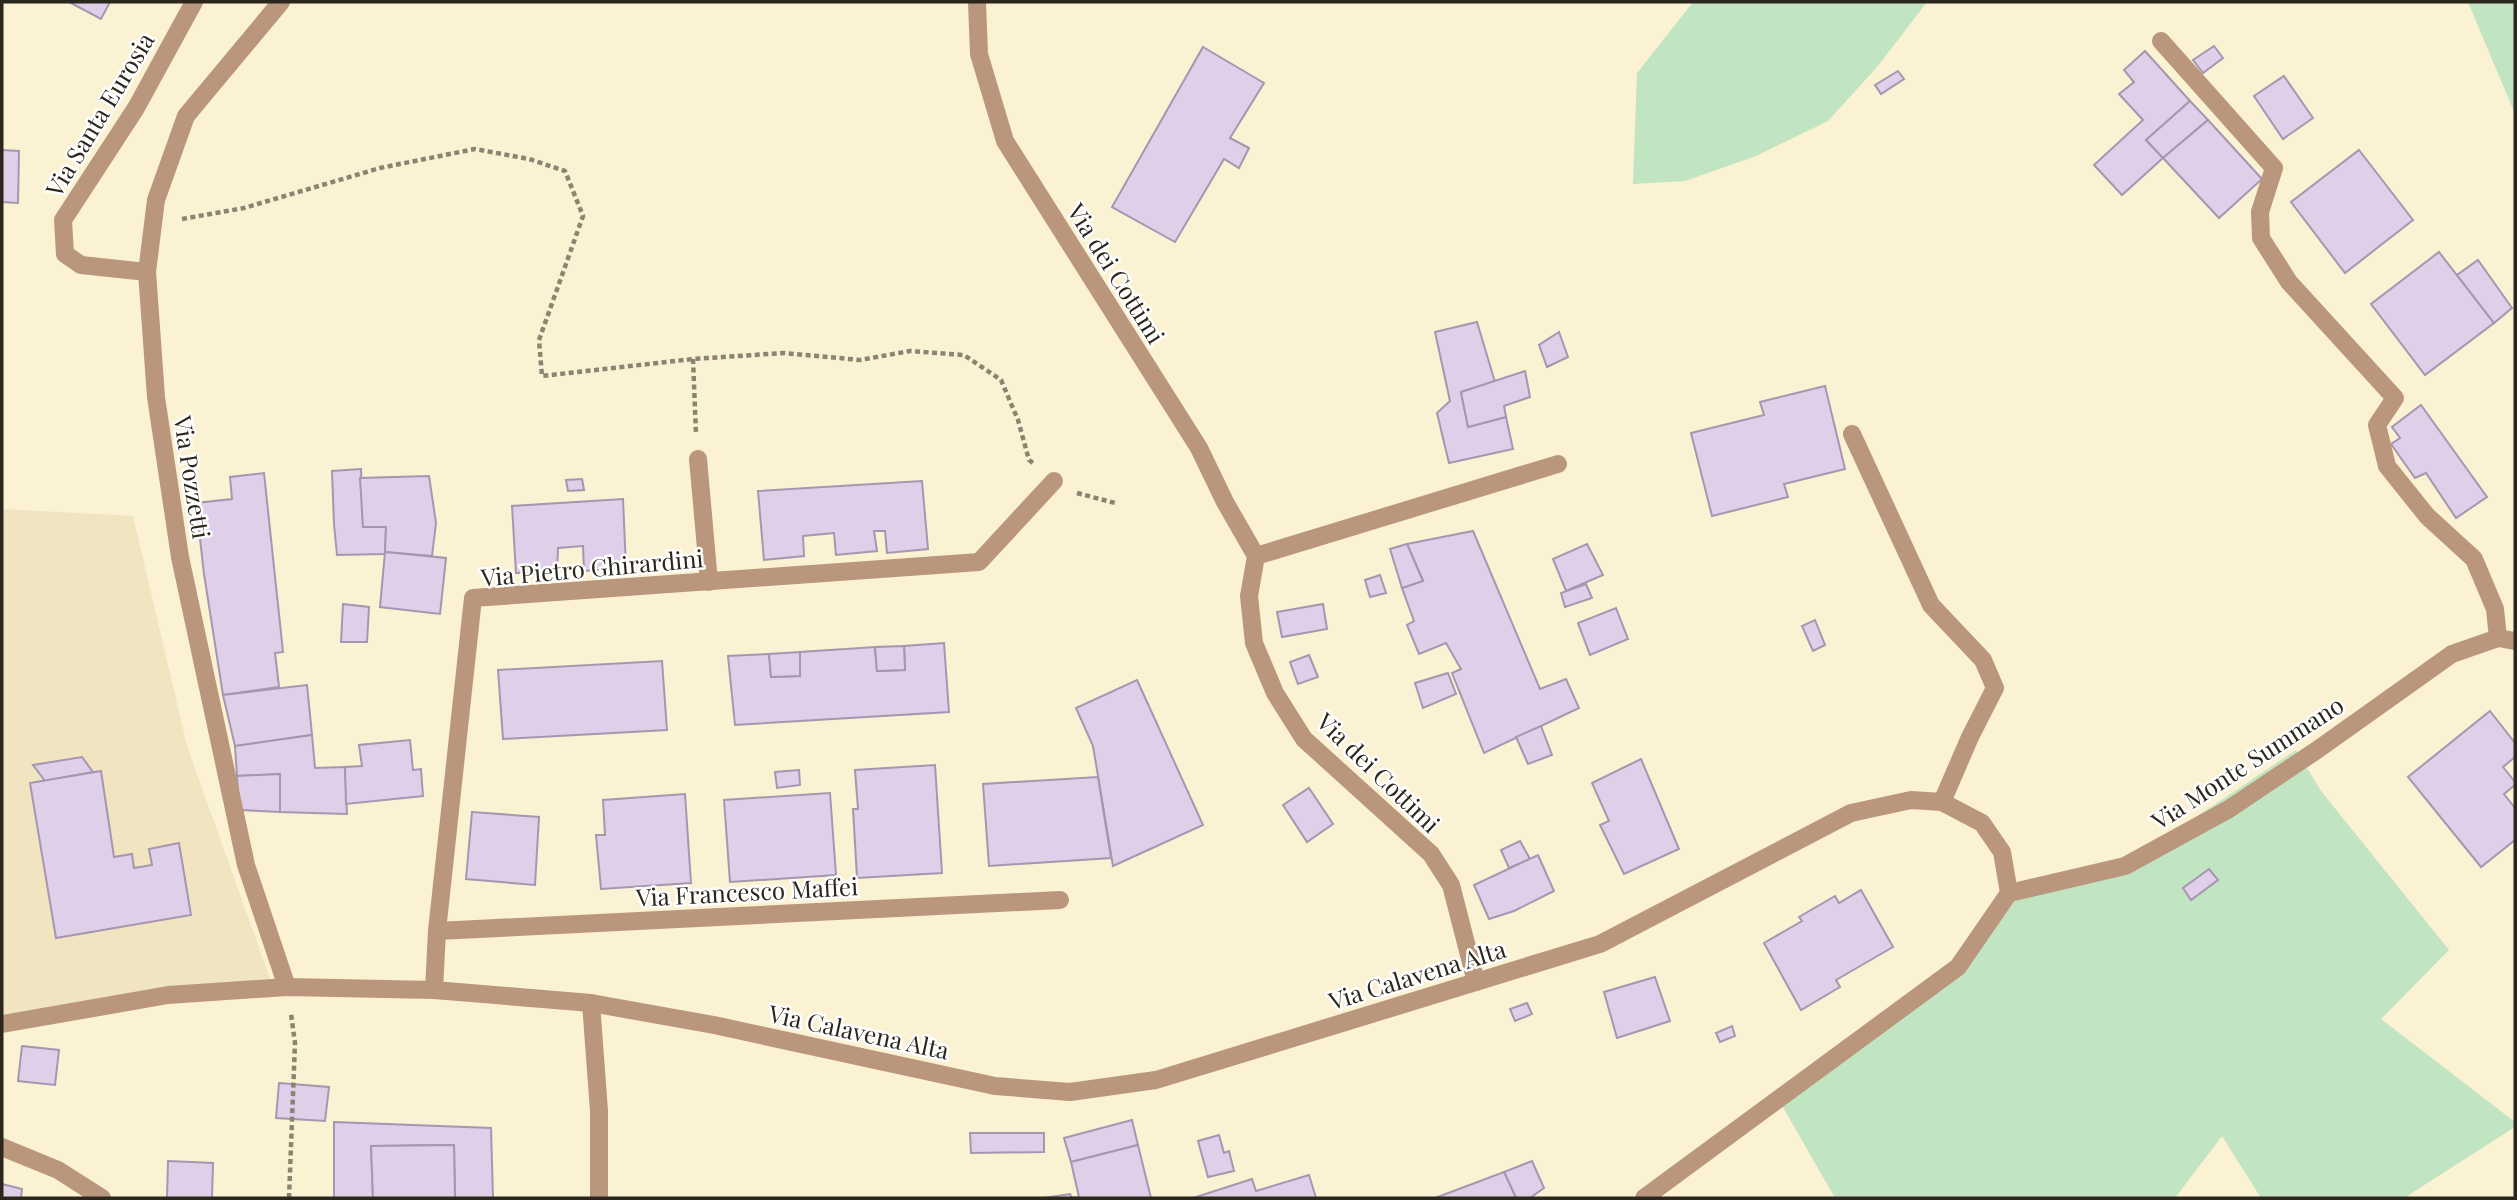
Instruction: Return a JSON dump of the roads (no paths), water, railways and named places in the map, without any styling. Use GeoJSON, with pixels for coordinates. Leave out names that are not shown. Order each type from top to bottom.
{"type":"FeatureCollection","features":[{"type":"Feature","properties":{"kind":"street","name":"Via Santa Eurosia"},"geometry":{"type":"LineString","coordinates":[[147,272],[81,265],[65,254],[63,220],[136,108],[194,2]]}},
{"type":"Feature","properties":{"kind":"street","name":"Via Pozzetti"},"geometry":{"type":"LineString","coordinates":[[281,2],[186,116],[156,200],[147,272],[156,397],[180,557],[246,865],[287,987]]}},
{"type":"Feature","properties":{"kind":"street","name":"Via dei Cottimi"},"geometry":{"type":"LineString","coordinates":[[976,2],[979,54],[1005,141],[1199,448],[1256,556],[1249,596],[1254,643],[1275,693],[1304,739],[1430,854],[1451,885],[1476,982]]}},
{"type":"Feature","properties":{"kind":"street","name":"Via Monte Summano"},"geometry":{"type":"LineString","coordinates":[[2009,893],[2126,866],[2229,809],[2452,654],[2507,640],[2474,559],[2427,516],[2387,466],[2377,425],[2395,398],[2289,282],[2261,238],[2260,212],[2274,168],[2161,41]]}},
{"type":"Feature","properties":{"kind":"street"},"geometry":{"type":"LineString","coordinates":[[1852,434],[1931,605],[1983,660],[1995,688],[1970,737],[1942,803]]}},
{"type":"Feature","properties":{"kind":"street"},"geometry":{"type":"LineString","coordinates":[[698,459],[709,582]]}},
{"type":"Feature","properties":{"kind":"street"},"geometry":{"type":"LineString","coordinates":[[1256,556],[1558,464]]}},
{"type":"Feature","properties":{"kind":"street","name":"Via Pietro Ghirardini"},"geometry":{"type":"LineString","coordinates":[[434,990],[437,931],[473,598],[979,562],[1054,481]]}},
{"type":"Feature","properties":{"kind":"street","name":"Via Calavena Alta"},"geometry":{"type":"LineString","coordinates":[[2,1024],[168,995],[287,987],[434,990],[592,1003],[714,1025],[995,1086],[1070,1092],[1156,1080],[1600,944],[1851,813],[1911,800],[1942,803],[1982,823],[2002,852],[2009,893]]}},
{"type":"Feature","properties":{"kind":"street"},"geometry":{"type":"LineString","coordinates":[[1644,1198],[1958,967],[2009,893]]}},
{"type":"Feature","properties":{"kind":"street","name":"Via Francesco Maffei"},"geometry":{"type":"LineString","coordinates":[[437,931],[1060,900]]}},
{"type":"Feature","properties":{"kind":"street"},"geometry":{"type":"LineString","coordinates":[[592,1003],[599,1111],[599,1198]]}},
{"type":"Feature","properties":{"kind":"street"},"geometry":{"type":"LineString","coordinates":[[2,1147],[58,1170],[102,1198]]}}]}
